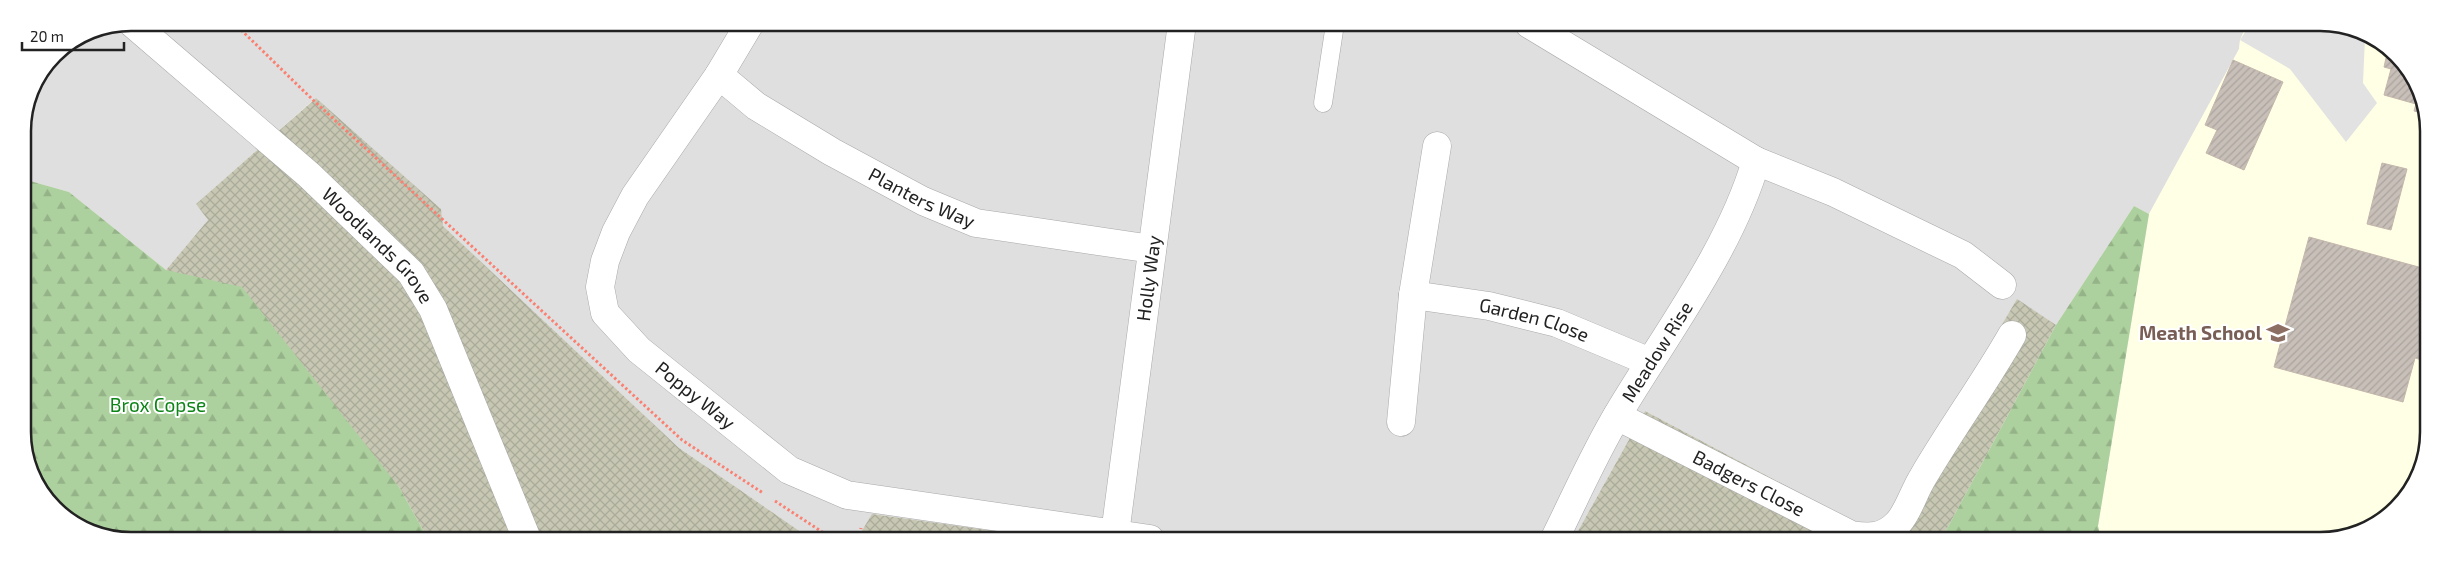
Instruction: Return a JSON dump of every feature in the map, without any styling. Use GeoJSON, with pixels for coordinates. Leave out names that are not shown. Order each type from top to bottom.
{"type":"FeatureCollection","features":[{"type":"Feature","properties":{"kind":"street","name":"Woodlands Grove"},"geometry":{"type":"LineString","coordinates":[[142,31],[309,175],[411,273],[433,309],[524,532]]}},
{"type":"Feature","properties":{"kind":"street","name":"Poppy Way"},"geometry":{"type":"LineString","coordinates":[[745,31],[719,75],[635,196],[616,232],[605,261],[600,287],[605,313],[639,350],[789,470],[846,495],[1101,532]]}},
{"type":"Feature","properties":{"kind":"street","name":"Holly Way"},"geometry":{"type":"LineString","coordinates":[[1115,532],[1181,31]]}},
{"type":"Feature","properties":{"kind":"street"},"geometry":{"type":"LineString","coordinates":[[1541,31],[1756,161],[1833,192],[1963,256],[2002,285]]}},
{"type":"Feature","properties":{"kind":"street","name":"Planters Way"},"geometry":{"type":"LineString","coordinates":[[719,75],[756,106],[832,152],[923,201],[976,223],[1152,249]]}},
{"type":"Feature","properties":{"kind":"street"},"geometry":{"type":"LineString","coordinates":[[1401,422],[1413,295],[1437,146]]}},
{"type":"Feature","properties":{"kind":"street","name":"Meadow Rise"},"geometry":{"type":"LineString","coordinates":[[1558,532],[1617,416],[1726,234],[1748,189],[1756,161]]}},
{"type":"Feature","properties":{"kind":"street","name":"Garden Close"},"geometry":{"type":"LineString","coordinates":[[1413,295],[1489,306],[1557,324],[1650,362]]}},
{"type":"Feature","properties":{"kind":"street","name":"Badgers Close"},"geometry":{"type":"LineString","coordinates":[[1887,532],[1898,524],[1922,478],[1986,380],[2012,335]]}},
{"type":"Feature","properties":{"kind":"street","name":"Badgers Close"},"geometry":{"type":"LineString","coordinates":[[1617,416],[1844,532]]}},
{"type":"Feature","properties":{"kind":"lane"},"geometry":{"type":"LineString","coordinates":[[1323,103],[1334,31]]}},
{"type":"Feature","properties":{"kind":"path"},"geometry":{"type":"LineString","coordinates":[[242,31],[682,440],[822,532]]}},
{"type":"Feature","properties":{"kind":"shaded area"},"geometry":{"type":"Polygon","coordinates":[[[131,31],[2244,31],[2239,49],[2149,214],[2134,206],[2056,325],[2017,300],[1880,532],[1872,532],[1645,411],[1577,532],[1002,532],[873,514],[861,532],[801,532],[679,448],[443,226],[441,209],[313,100],[196,204],[208,220],[166,270],[69,192],[31,181],[31,125],[39,93],[52,70],[70,52],[93,39],[112,33],[131,31]]]}},
{"type":"Feature","properties":{"kind":"shaded area","name":"Meath School"},"geometry":{"type":"Polygon","coordinates":[[[2244,31],[2320,31],[2339,33],[2358,39],[2381,52],[2399,70],[2409,87],[2418,112],[2420,125],[2420,438],[2416,458],[2406,482],[2386,507],[2358,524],[2339,530],[2326,532],[2099,532],[2098,526],[2149,214],[2239,49],[2244,31]]]}},
{"type":"Feature","properties":{"kind":"shaded area"},"geometry":{"type":"Polygon","coordinates":[[[2246,31],[2320,31],[2339,33],[2358,39],[2365,42],[2363,83],[2377,103],[2346,142],[2290,69],[2240,40],[2246,31]]]}},
{"type":"Feature","properties":{"kind":"shaded area"},"geometry":{"type":"Polygon","coordinates":[[[316,98],[441,209],[443,226],[679,448],[801,532],[424,532],[399,487],[166,270],[208,220],[196,204],[316,98]]]}},
{"type":"Feature","properties":{"kind":"shaded area"},"geometry":{"type":"Polygon","coordinates":[[[2017,299],[2056,325],[1945,532],[1880,532],[2017,299]]]}},
{"type":"Feature","properties":{"kind":"shaded area"},"geometry":{"type":"Polygon","coordinates":[[[1645,411],[1872,532],[1577,532],[1645,411]]]}},
{"type":"Feature","properties":{"kind":"shaded area"},"geometry":{"type":"Polygon","coordinates":[[[872,514],[1002,532],[861,532],[872,514]]]}},
{"type":"Feature","properties":{"kind":"green space","name":"Brox Copse"},"geometry":{"type":"Polygon","coordinates":[[[31,181],[69,192],[166,270],[242,287],[399,487],[424,532],[125,532],[99,526],[70,511],[52,493],[45,482],[37,464],[31,438],[31,181]]]}},
{"type":"Feature","properties":{"kind":"green space"},"geometry":{"type":"Polygon","coordinates":[[[2134,206],[2149,214],[2098,526],[2099,532],[1945,532],[2056,325],[2134,206]]]}},
{"type":"Feature","properties":{"kind":"building"},"geometry":{"type":"Polygon","coordinates":[[[2386,58],[2399,70],[2409,87],[2415,104],[2384,95],[2391,69],[2384,67],[2386,58]]]}},
{"type":"Feature","properties":{"kind":"building"},"geometry":{"type":"Polygon","coordinates":[[[2233,60],[2283,82],[2244,170],[2206,153],[2217,130],[2205,125],[2233,60]]]}},
{"type":"Feature","properties":{"kind":"building"},"geometry":{"type":"Polygon","coordinates":[[[2382,163],[2407,169],[2391,230],[2367,224],[2382,163]]]}},
{"type":"Feature","properties":{"kind":"building"},"geometry":{"type":"Polygon","coordinates":[[[2309,237],[2420,267],[2420,359],[2415,358],[2403,402],[2274,367],[2309,237]]]}},
{"type":"Feature","properties":{"kind":"place","name":"Meath School"},"geometry":{"type":"Point","coordinates":[2278,333]}}]}
